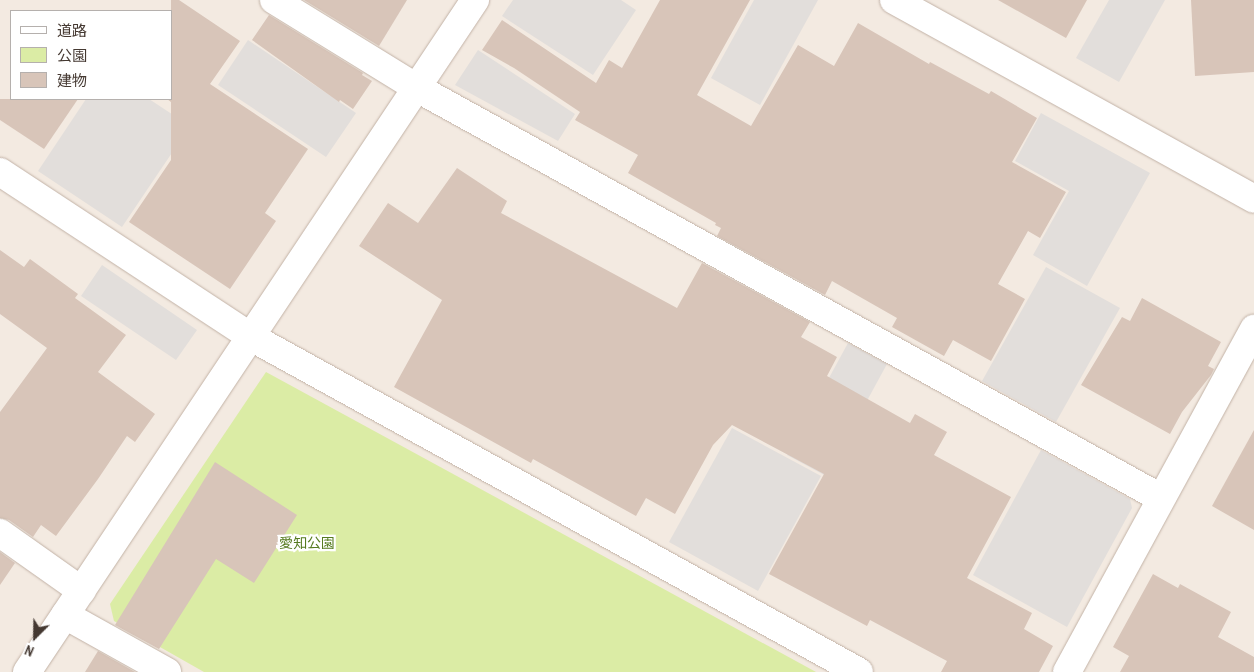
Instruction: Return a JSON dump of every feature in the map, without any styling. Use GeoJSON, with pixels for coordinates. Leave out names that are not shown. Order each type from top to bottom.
{"type":"FeatureCollection","features":[{"type":"Feature","properties":{"kind":"street"},"geometry":{"type":"LineString","coordinates":[[274,0],[417,88],[1161,498]]}},
{"type":"Feature","properties":{"kind":"street"},"geometry":{"type":"LineString","coordinates":[[27,672],[475,0]]}},
{"type":"Feature","properties":{"kind":"street"},"geometry":{"type":"LineString","coordinates":[[894,0],[1254,199]]}},
{"type":"Feature","properties":{"kind":"street"},"geometry":{"type":"LineString","coordinates":[[0,172],[251,337],[859,672]]}},
{"type":"Feature","properties":{"kind":"street"},"geometry":{"type":"LineString","coordinates":[[1067,672],[1254,329]]}},
{"type":"Feature","properties":{"kind":"street"},"geometry":{"type":"LineString","coordinates":[[0,533],[82,591]]}},
{"type":"Feature","properties":{"kind":"street"},"geometry":{"type":"LineString","coordinates":[[65,615],[167,672]]}},
{"type":"Feature","properties":{"kind":"green space","name":"愛知公園"},"geometry":{"type":"Polygon","coordinates":[[[266,372],[816,672],[204,672],[114,621],[110,604],[266,372]]]}},
{"type":"Feature","properties":{"kind":"shaded area"},"geometry":{"type":"Polygon","coordinates":[[[513,0],[621,0],[636,10],[593,75],[502,16],[513,0]]]}},
{"type":"Feature","properties":{"kind":"shaded area"},"geometry":{"type":"Polygon","coordinates":[[[754,0],[818,0],[760,105],[711,78],[754,0]]]}},
{"type":"Feature","properties":{"kind":"shaded area"},"geometry":{"type":"Polygon","coordinates":[[[1109,0],[1165,0],[1119,82],[1076,58],[1109,0]]]}},
{"type":"Feature","properties":{"kind":"shaded area"},"geometry":{"type":"Polygon","coordinates":[[[248,40],[356,113],[326,157],[218,85],[248,40]]]}},
{"type":"Feature","properties":{"kind":"shaded area"},"geometry":{"type":"Polygon","coordinates":[[[478,50],[575,114],[558,141],[455,85],[478,50]]]}},
{"type":"Feature","properties":{"kind":"shaded area"},"geometry":{"type":"Polygon","coordinates":[[[85,100],[151,100],[190,126],[122,227],[38,171],[85,100]]]}},
{"type":"Feature","properties":{"kind":"shaded area"},"geometry":{"type":"Polygon","coordinates":[[[1041,113],[1150,173],[1087,286],[1033,255],[1069,191],[1015,161],[1041,113]]]}},
{"type":"Feature","properties":{"kind":"shaded area"},"geometry":{"type":"Polygon","coordinates":[[[102,265],[197,330],[176,360],[81,296],[102,265]]]}},
{"type":"Feature","properties":{"kind":"shaded area"},"geometry":{"type":"Polygon","coordinates":[[[1046,267],[1120,308],[1056,422],[982,381],[1046,267]]]}},
{"type":"Feature","properties":{"kind":"shaded area"},"geometry":{"type":"Polygon","coordinates":[[[848,343],[887,364],[826,476],[787,455],[848,343]]]}},
{"type":"Feature","properties":{"kind":"shaded area"},"geometry":{"type":"Polygon","coordinates":[[[732,428],[821,476],[758,591],[669,542],[732,428]]]}},
{"type":"Feature","properties":{"kind":"shaded area"},"geometry":{"type":"Polygon","coordinates":[[[1041,450],[1130,499],[1132,508],[1067,627],[973,575],[1041,450]]]}},
{"type":"Feature","properties":{"kind":"building"},"geometry":{"type":"Polygon","coordinates":[[[171,0],[179,0],[240,41],[210,84],[308,149],[265,213],[276,221],[230,289],[129,222],[171,160],[171,102],[168,100],[172,100],[171,0]]]}},
{"type":"Feature","properties":{"kind":"building"},"geometry":{"type":"Polygon","coordinates":[[[304,0],[407,0],[379,46],[304,0]]]}},
{"type":"Feature","properties":{"kind":"building"},"geometry":{"type":"Polygon","coordinates":[[[660,0],[750,0],[697,95],[751,126],[798,45],[834,66],[858,23],[929,64],[930,62],[989,94],[991,91],[1037,118],[1012,162],[1066,192],[1040,238],[1028,231],[998,284],[1025,299],[991,361],[953,340],[944,356],[892,327],[897,318],[832,281],[825,295],[717,236],[721,228],[715,225],[716,223],[628,173],[638,155],[575,120],[580,112],[514,68],[482,50],[502,20],[596,83],[609,60],[622,68],[660,0]]]}},
{"type":"Feature","properties":{"kind":"building"},"geometry":{"type":"Polygon","coordinates":[[[998,0],[1087,0],[1066,38],[998,0]]]}},
{"type":"Feature","properties":{"kind":"building"},"geometry":{"type":"Polygon","coordinates":[[[1191,0],[1254,0],[1254,72],[1195,76],[1191,0]]]}},
{"type":"Feature","properties":{"kind":"building"},"geometry":{"type":"Polygon","coordinates":[[[269,15],[363,73],[362,75],[372,81],[353,109],[340,100],[339,102],[252,40],[269,15]]]}},
{"type":"Feature","properties":{"kind":"building"},"geometry":{"type":"Polygon","coordinates":[[[0,99],[77,100],[44,149],[0,120],[0,99]]]}},
{"type":"Feature","properties":{"kind":"building"},"geometry":{"type":"Polygon","coordinates":[[[457,168],[507,201],[501,213],[677,308],[702,263],[810,322],[801,337],[837,357],[827,376],[910,423],[915,414],[947,432],[934,455],[1011,497],[967,578],[1032,613],[1024,629],[1053,646],[1039,672],[941,672],[947,661],[870,620],[867,626],[769,574],[824,474],[732,425],[713,445],[675,514],[646,498],[636,516],[533,459],[531,463],[394,387],[442,300],[359,246],[388,203],[418,223],[457,168]]]}},
{"type":"Feature","properties":{"kind":"building"},"geometry":{"type":"Polygon","coordinates":[[[0,250],[24,267],[30,259],[78,294],[75,298],[126,335],[98,372],[155,414],[135,442],[127,436],[56,536],[41,525],[33,537],[9,520],[0,518],[0,412],[47,348],[0,314],[0,250]]]}},
{"type":"Feature","properties":{"kind":"building"},"geometry":{"type":"Polygon","coordinates":[[[1142,298],[1221,342],[1208,366],[1214,369],[1211,375],[1182,412],[1170,434],[1081,385],[1122,317],[1130,321],[1142,298]]]}},
{"type":"Feature","properties":{"kind":"building"},"geometry":{"type":"Polygon","coordinates":[[[1254,430],[1254,530],[1212,506],[1254,430]]]}},
{"type":"Feature","properties":{"kind":"building"},"geometry":{"type":"Polygon","coordinates":[[[215,462],[297,515],[254,583],[216,559],[159,649],[115,625],[215,462]]]}},
{"type":"Feature","properties":{"kind":"building"},"geometry":{"type":"Polygon","coordinates":[[[0,552],[15,563],[0,585],[0,552]]]}},
{"type":"Feature","properties":{"kind":"building"},"geometry":{"type":"Polygon","coordinates":[[[1153,574],[1178,588],[1180,584],[1231,612],[1218,637],[1254,657],[1254,672],[1120,672],[1129,656],[1113,647],[1153,574]]]}},
{"type":"Feature","properties":{"kind":"building"},"geometry":{"type":"Polygon","coordinates":[[[98,651],[135,672],[85,672],[98,651]]]}}]}
